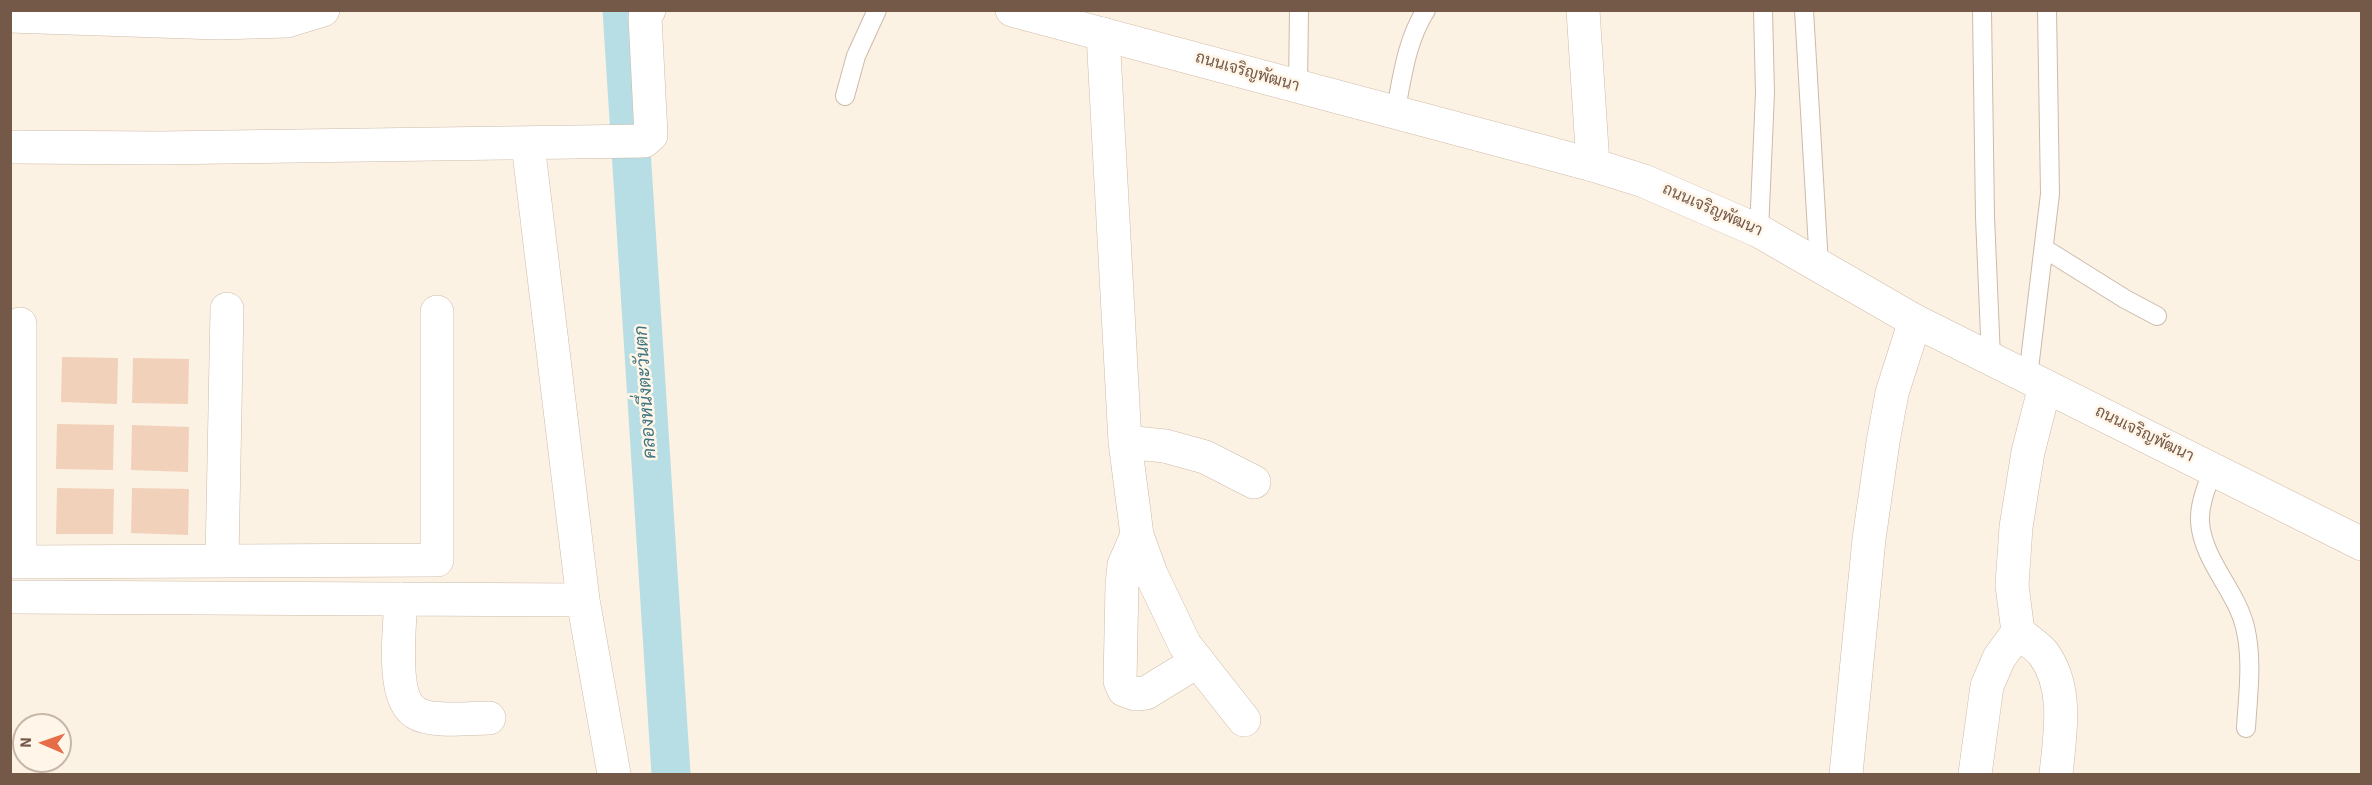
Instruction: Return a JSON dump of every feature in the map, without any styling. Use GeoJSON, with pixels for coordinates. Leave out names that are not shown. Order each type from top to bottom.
{"type":"FeatureCollection","features":[{"type":"Feature","properties":{"kind":"street"},"geometry":{"type":"LineString","coordinates":[[10,16],[218,23],[287,21],[323,10]]}},
{"type":"Feature","properties":{"kind":"street"},"geometry":{"type":"LineString","coordinates":[[10,147],[644,141],[651,135],[645,17],[649,10]]}},
{"type":"Feature","properties":{"kind":"street","name":"ถนนเจริญพัฒนา"},"geometry":{"type":"LineString","coordinates":[[1012,10],[1593,165],[1644,181],[1759,231],[1915,321],[2361,544]]}},
{"type":"Feature","properties":{"kind":"street"},"geometry":{"type":"LineString","coordinates":[[1583,10],[1593,165]]}},
{"type":"Feature","properties":{"kind":"street"},"geometry":{"type":"LineString","coordinates":[[1103,34],[1125,442],[1137,535],[1151,574],[1185,645],[1244,720]]}},
{"type":"Feature","properties":{"kind":"street"},"geometry":{"type":"LineString","coordinates":[[540,142],[583,600],[614,774]]}},
{"type":"Feature","properties":{"kind":"street"},"geometry":{"type":"LineString","coordinates":[[222,560],[227,309]]}},
{"type":"Feature","properties":{"kind":"street"},"geometry":{"type":"LineString","coordinates":[[20,324],[15,562],[437,560],[437,312]]}},
{"type":"Feature","properties":{"kind":"street"},"geometry":{"type":"LineString","coordinates":[[1846,774],[1869,539],[1883,442],[1892,393],[1915,321]]}},
{"type":"Feature","properties":{"kind":"street"},"geometry":{"type":"LineString","coordinates":[[2037,382],[2016,527],[2012,585],[2018,632],[2042,652],[2055,673],[2062,714],[2056,774]]}},
{"type":"Feature","properties":{"kind":"street"},"geometry":{"type":"LineString","coordinates":[[1125,442],[1165,446],[1205,457],[1254,482]]}},
{"type":"Feature","properties":{"kind":"street"},"geometry":{"type":"LineString","coordinates":[[1137,535],[1124,566],[1122,585],[1120,681],[1124,690],[1136,694],[1146,693],[1198,662]]}},
{"type":"Feature","properties":{"kind":"street"},"geometry":{"type":"LineString","coordinates":[[10,597],[583,600]]}},
{"type":"Feature","properties":{"kind":"street"},"geometry":{"type":"LineString","coordinates":[[400,599],[399,675],[404,702],[416,713],[430,718],[489,718]]}},
{"type":"Feature","properties":{"kind":"street"},"geometry":{"type":"LineString","coordinates":[[1975,774],[1987,686],[1999,658],[2018,632]]}},
{"type":"Feature","properties":{"kind":"lane"},"geometry":{"type":"LineString","coordinates":[[844,96],[856,56],[877,10]]}},
{"type":"Feature","properties":{"kind":"lane"},"geometry":{"type":"LineString","coordinates":[[1298,87],[1299,10]]}},
{"type":"Feature","properties":{"kind":"lane"},"geometry":{"type":"LineString","coordinates":[[1395,114],[1409,47],[1419,20],[1426,10]]}},
{"type":"Feature","properties":{"kind":"lane"},"geometry":{"type":"LineString","coordinates":[[1759,231],[1766,93],[1763,10]]}},
{"type":"Feature","properties":{"kind":"lane"},"geometry":{"type":"LineString","coordinates":[[1804,10],[1819,265]]}},
{"type":"Feature","properties":{"kind":"lane"},"geometry":{"type":"LineString","coordinates":[[1982,10],[1985,217],[1991,358]]}},
{"type":"Feature","properties":{"kind":"lane"},"geometry":{"type":"LineString","coordinates":[[2037,382],[2050,194],[2047,10]]}},
{"type":"Feature","properties":{"kind":"lane"},"geometry":{"type":"LineString","coordinates":[[2045,249],[2125,299],[2157,316]]}},
{"type":"Feature","properties":{"kind":"lane"},"geometry":{"type":"LineString","coordinates":[[2213,469],[2204,495],[2200,522],[2207,551],[2228,586],[2244,625],[2249,654],[2246,728]]}},
{"type":"Feature","properties":{"kind":"building"},"geometry":{"type":"Polygon","coordinates":[[[62,357],[118,358],[117,404],[61,402],[62,357]]]}},
{"type":"Feature","properties":{"kind":"building"},"geometry":{"type":"Polygon","coordinates":[[[133,358],[189,359],[188,404],[132,403],[133,358]]]}},
{"type":"Feature","properties":{"kind":"building"},"geometry":{"type":"Polygon","coordinates":[[[57,424],[114,425],[113,470],[56,469],[57,424]]]}},
{"type":"Feature","properties":{"kind":"building"},"geometry":{"type":"Polygon","coordinates":[[[132,425],[189,427],[188,472],[131,470],[132,425]]]}},
{"type":"Feature","properties":{"kind":"building"},"geometry":{"type":"Polygon","coordinates":[[[57,488],[114,489],[113,534],[56,534],[57,488]]]}},
{"type":"Feature","properties":{"kind":"building"},"geometry":{"type":"Polygon","coordinates":[[[132,488],[189,489],[188,535],[131,533],[132,488]]]}},
{"type":"Feature","properties":{"kind":"waterway","name":"คลองหนึ่งตะวันตก"},"geometry":{"type":"LineString","coordinates":[[622,10],[671,774]]}}]}
